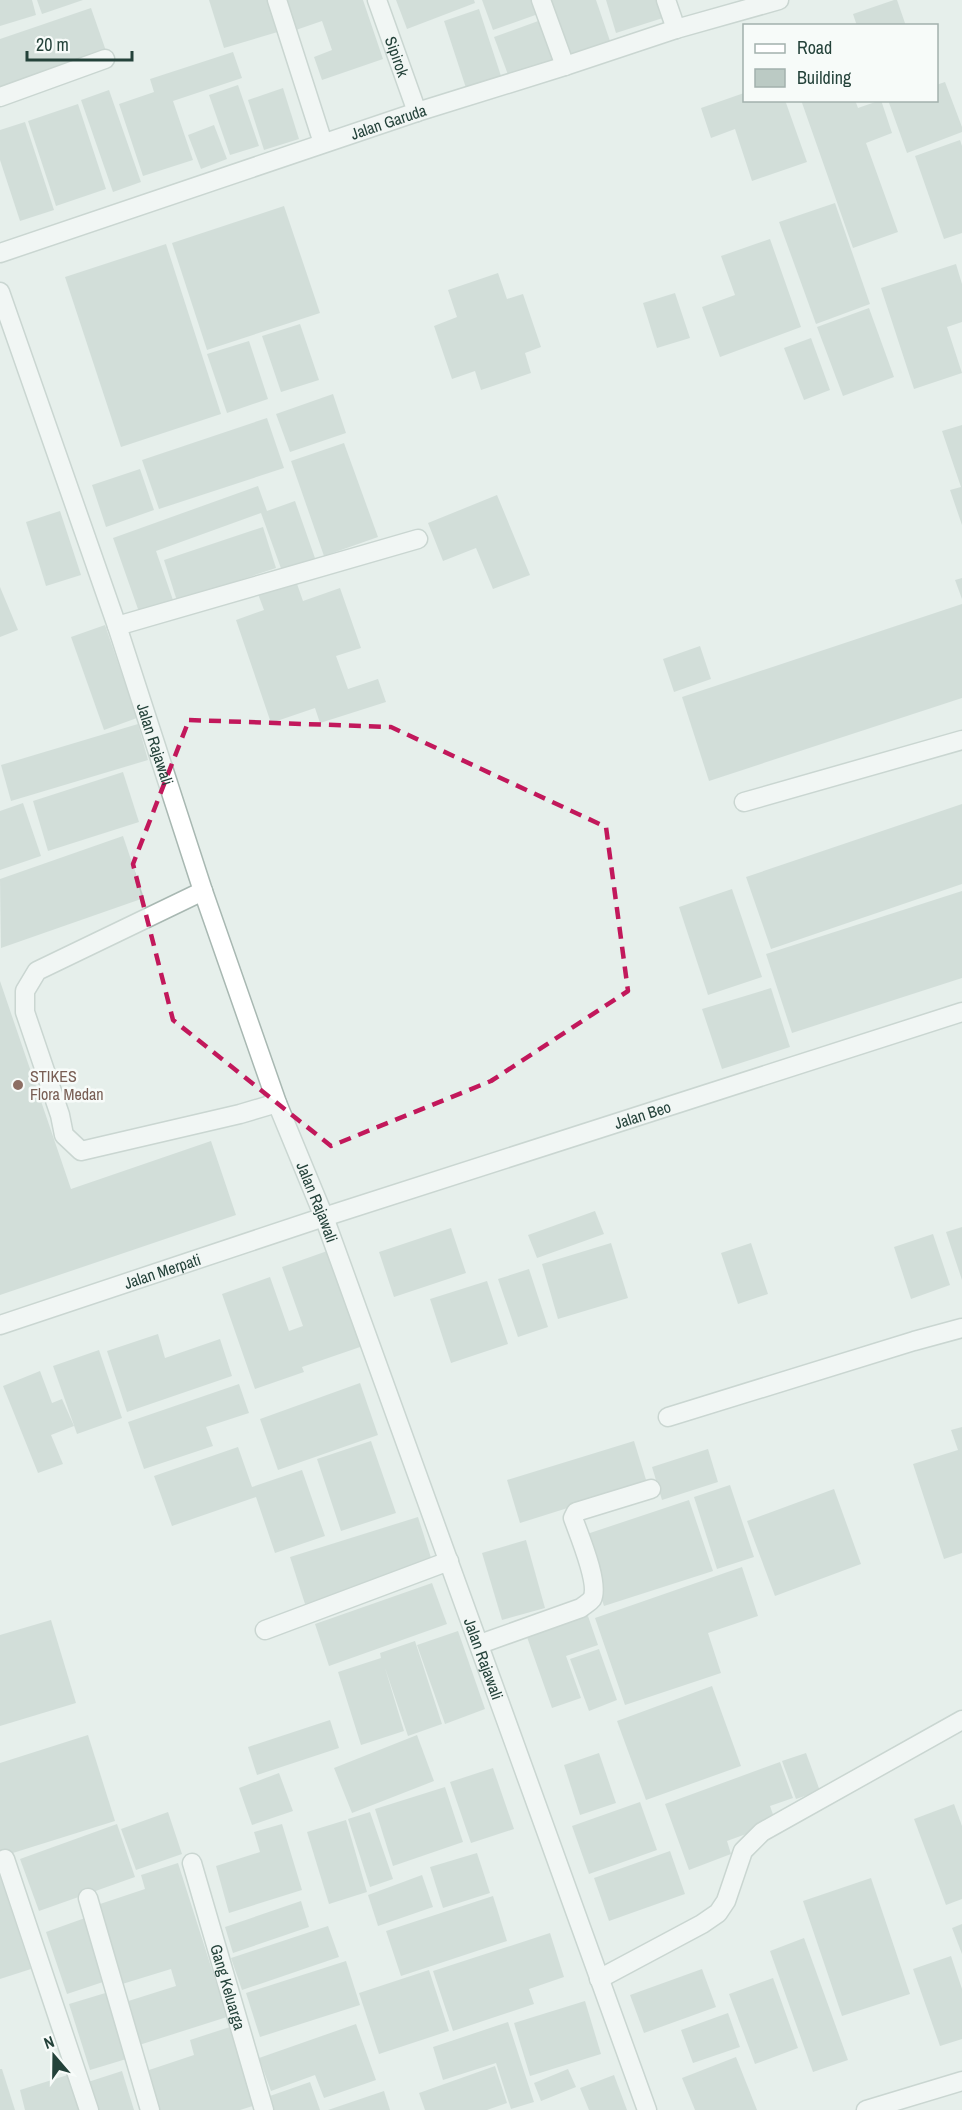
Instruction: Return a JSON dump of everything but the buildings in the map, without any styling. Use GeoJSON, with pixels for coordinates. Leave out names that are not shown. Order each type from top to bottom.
{"type":"FeatureCollection","features":[{"type":"Feature","properties":{"kind":"street"},"geometry":{"type":"LineString","coordinates":[[277,0],[323,143]]}},
{"type":"Feature","properties":{"kind":"street","name":"Sipirok"},"geometry":{"type":"LineString","coordinates":[[377,0],[417,112]]}},
{"type":"Feature","properties":{"kind":"street"},"geometry":{"type":"LineString","coordinates":[[541,0],[565,66]]}},
{"type":"Feature","properties":{"kind":"street"},"geometry":{"type":"LineString","coordinates":[[666,0],[676,29]]}},
{"type":"Feature","properties":{"kind":"street","name":"Jalan Garuda"},"geometry":{"type":"LineString","coordinates":[[0,253],[417,112],[676,29],[779,0]]}},
{"type":"Feature","properties":{"kind":"street"},"geometry":{"type":"LineString","coordinates":[[0,97],[105,59]]}},
{"type":"Feature","properties":{"kind":"street","name":"Jalan Rajawali"},"geometry":{"type":"LineString","coordinates":[[0,292],[117,626],[203,891],[277,1103],[324,1217],[647,2110]]}},
{"type":"Feature","properties":{"kind":"street"},"geometry":{"type":"LineString","coordinates":[[117,626],[418,539]]}},
{"type":"Feature","properties":{"kind":"street"},"geometry":{"type":"LineString","coordinates":[[744,802],[962,740]]}},
{"type":"Feature","properties":{"kind":"street"},"geometry":{"type":"LineString","coordinates":[[203,891],[37,971],[26,990],[25,1012],[60,1115],[64,1135],[81,1151],[240,1114],[277,1103]]}},
{"type":"Feature","properties":{"kind":"street","name":"Jalan Beo"},"geometry":{"type":"LineString","coordinates":[[324,1217],[962,1012]]}},
{"type":"Feature","properties":{"kind":"street","name":"Jalan Merpati"},"geometry":{"type":"LineString","coordinates":[[0,1325],[324,1217]]}},
{"type":"Feature","properties":{"kind":"street"},"geometry":{"type":"LineString","coordinates":[[668,1417],[962,1328]]}},
{"type":"Feature","properties":{"kind":"street"},"geometry":{"type":"LineString","coordinates":[[480,1644],[581,1608],[589,1602],[592,1598],[594,1584],[573,1518],[576,1512],[651,1489]]}},
{"type":"Feature","properties":{"kind":"street"},"geometry":{"type":"LineString","coordinates":[[265,1630],[449,1561]]}},
{"type":"Feature","properties":{"kind":"street"},"geometry":{"type":"LineString","coordinates":[[599,1979],[702,1924],[718,1913],[726,1901],[743,1851],[762,1832],[962,1720]]}},
{"type":"Feature","properties":{"kind":"street"},"geometry":{"type":"LineString","coordinates":[[5,1859],[89,2110]]}},
{"type":"Feature","properties":{"kind":"street","name":"Gang Keluarga"},"geometry":{"type":"LineString","coordinates":[[192,1863],[264,2110]]}},
{"type":"Feature","properties":{"kind":"street"},"geometry":{"type":"LineString","coordinates":[[88,1898],[150,2110]]}},
{"type":"Feature","properties":{"kind":"street"},"geometry":{"type":"LineString","coordinates":[[866,2110],[962,2081]]}},
{"type":"Feature","properties":{"kind":"highlighted area"},"geometry":{"type":"Polygon","coordinates":[[[189,720],[391,727],[606,827],[628,991],[491,1081],[331,1146],[173,1020],[133,864],[189,720]]]}},
{"type":"Feature","properties":{"kind":"place","name":"STIKES Flora Medan"},"geometry":{"type":"Point","coordinates":[18,1085]}}]}
